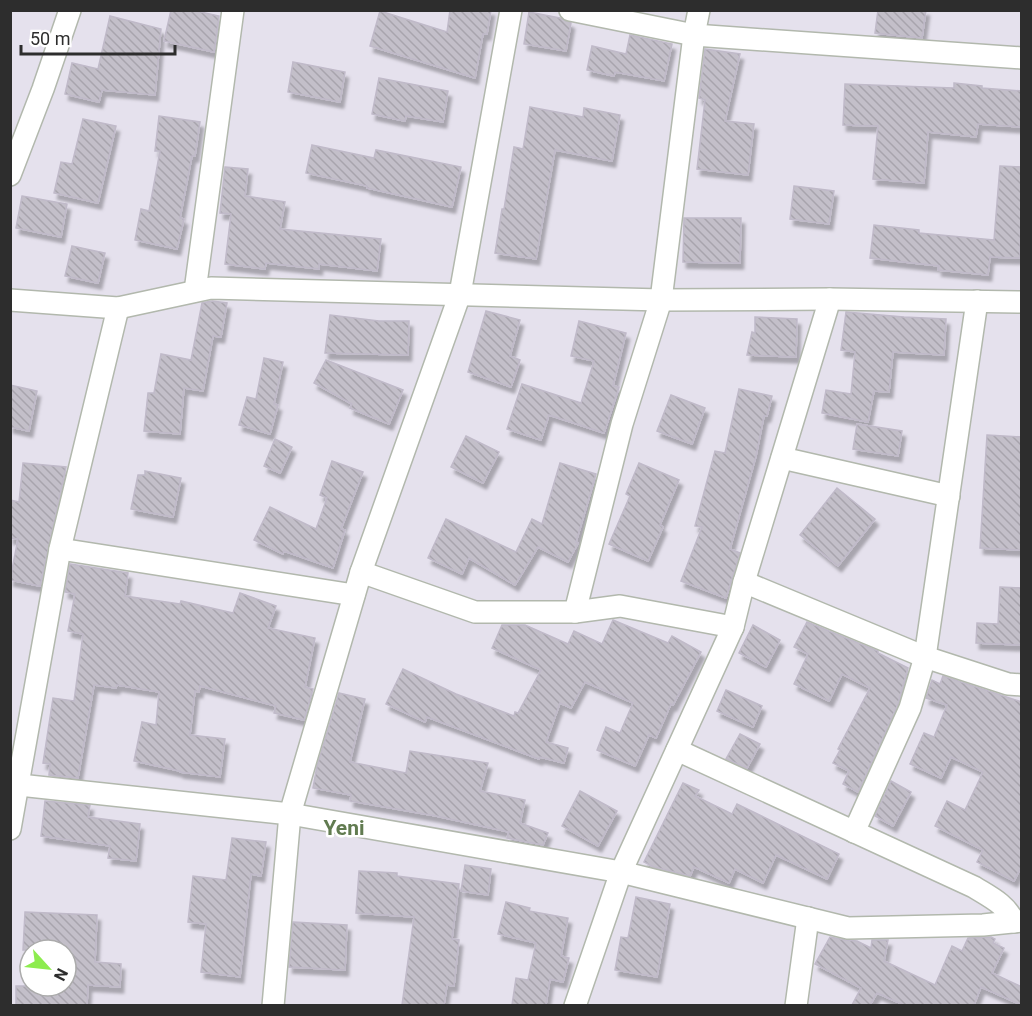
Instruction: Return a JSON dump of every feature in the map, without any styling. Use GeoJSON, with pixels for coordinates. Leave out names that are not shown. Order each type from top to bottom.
{"type":"FeatureCollection","features":[{"type":"Feature","properties":{"kind":"street"},"geometry":{"type":"LineString","coordinates":[[10,175],[44,89],[70,10]]}},
{"type":"Feature","properties":{"kind":"street"},"geometry":{"type":"LineString","coordinates":[[195,291],[233,10]]}},
{"type":"Feature","properties":{"kind":"street"},"geometry":{"type":"LineString","coordinates":[[273,1005],[290,814],[361,572],[460,294],[511,10]]}},
{"type":"Feature","properties":{"kind":"street"},"geometry":{"type":"LineString","coordinates":[[570,10],[694,35],[1022,58]]}},
{"type":"Feature","properties":{"kind":"street"},"geometry":{"type":"LineString","coordinates":[[575,612],[622,424],[661,300],[699,10]]}},
{"type":"Feature","properties":{"kind":"street"},"geometry":{"type":"LineString","coordinates":[[10,300],[118,308],[211,288],[661,300],[830,299],[1022,302]]}},
{"type":"Feature","properties":{"kind":"street"},"geometry":{"type":"LineString","coordinates":[[575,1005],[621,872],[734,627],[744,582],[830,299]]}},
{"type":"Feature","properties":{"kind":"street"},"geometry":{"type":"LineString","coordinates":[[854,832],[910,708],[925,657],[977,301]]}},
{"type":"Feature","properties":{"kind":"street"},"geometry":{"type":"LineString","coordinates":[[10,829],[14,785],[60,549],[118,308]]}},
{"type":"Feature","properties":{"kind":"street"},"geometry":{"type":"LineString","coordinates":[[782,458],[949,496]]}},
{"type":"Feature","properties":{"kind":"street"},"geometry":{"type":"LineString","coordinates":[[60,549],[354,595]]}},
{"type":"Feature","properties":{"kind":"street"},"geometry":{"type":"LineString","coordinates":[[361,572],[475,612],[575,612],[620,606],[734,627]]}},
{"type":"Feature","properties":{"kind":"street"},"geometry":{"type":"LineString","coordinates":[[744,582],[925,657],[1008,684],[1022,685]]}},
{"type":"Feature","properties":{"kind":"street"},"geometry":{"type":"LineString","coordinates":[[677,750],[974,887],[998,901],[1018,922]]}},
{"type":"Feature","properties":{"kind":"street"},"geometry":{"type":"LineString","coordinates":[[14,785],[290,814],[621,872],[848,928],[1018,922]]}},
{"type":"Feature","properties":{"kind":"street"},"geometry":{"type":"LineString","coordinates":[[796,1005],[808,918]]}},
{"type":"Feature","properties":{"kind":"building"},"geometry":{"type":"Polygon","coordinates":[[[171,10],[192,10],[219,16],[214,52],[164,41],[171,10]]]}},
{"type":"Feature","properties":{"kind":"building"},"geometry":{"type":"Polygon","coordinates":[[[450,10],[491,10],[487,34],[483,34],[475,78],[370,46],[380,11],[447,32],[450,10]]]}},
{"type":"Feature","properties":{"kind":"building"},"geometry":{"type":"Polygon","coordinates":[[[878,10],[926,10],[922,38],[875,33],[878,10]]]}},
{"type":"Feature","properties":{"kind":"building"},"geometry":{"type":"Polygon","coordinates":[[[529,12],[560,18],[571,23],[566,51],[524,44],[529,12]]]}},
{"type":"Feature","properties":{"kind":"building"},"geometry":{"type":"Polygon","coordinates":[[[110,16],[161,29],[155,95],[102,90],[99,102],[65,94],[72,63],[98,69],[110,16]]]}},
{"type":"Feature","properties":{"kind":"building"},"geometry":{"type":"Polygon","coordinates":[[[630,35],[672,44],[664,81],[615,72],[614,76],[587,70],[592,46],[626,54],[630,35]]]}},
{"type":"Feature","properties":{"kind":"building"},"geometry":{"type":"Polygon","coordinates":[[[705,49],[740,54],[725,121],[754,124],[748,175],[697,169],[705,100],[699,98],[705,49]]]}},
{"type":"Feature","properties":{"kind":"building"},"geometry":{"type":"Polygon","coordinates":[[[293,62],[345,72],[340,102],[288,92],[293,62]]]}},
{"type":"Feature","properties":{"kind":"building"},"geometry":{"type":"Polygon","coordinates":[[[379,78],[448,91],[443,122],[406,116],[405,121],[372,114],[379,78]]]}},
{"type":"Feature","properties":{"kind":"building"},"geometry":{"type":"Polygon","coordinates":[[[954,83],[1022,91],[1022,127],[978,124],[976,137],[928,132],[924,183],[873,179],[878,126],[843,125],[845,84],[954,88],[954,83]]]}},
{"type":"Feature","properties":{"kind":"building"},"geometry":{"type":"Polygon","coordinates":[[[530,107],[583,117],[584,108],[620,115],[612,161],[555,150],[536,259],[495,253],[514,147],[523,149],[530,107]]]}},
{"type":"Feature","properties":{"kind":"building"},"geometry":{"type":"Polygon","coordinates":[[[159,116],[200,122],[195,156],[192,156],[180,218],[184,219],[177,249],[135,240],[141,209],[149,211],[160,151],[155,151],[159,116]]]}},
{"type":"Feature","properties":{"kind":"building"},"geometry":{"type":"Polygon","coordinates":[[[83,119],[116,126],[98,203],[54,193],[61,162],[72,164],[83,119]]]}},
{"type":"Feature","properties":{"kind":"building"},"geometry":{"type":"Polygon","coordinates":[[[312,145],[374,158],[376,150],[461,167],[452,207],[306,173],[312,145]]]}},
{"type":"Feature","properties":{"kind":"building"},"geometry":{"type":"Polygon","coordinates":[[[1000,166],[1022,167],[1020,258],[990,257],[988,275],[938,270],[939,266],[870,258],[874,225],[919,230],[919,233],[994,240],[1000,166]]]}},
{"type":"Feature","properties":{"kind":"building"},"geometry":{"type":"Polygon","coordinates":[[[225,167],[248,169],[245,196],[285,202],[280,229],[381,239],[377,271],[319,264],[319,269],[266,263],[265,269],[225,264],[231,214],[220,213],[225,167]]]}},
{"type":"Feature","properties":{"kind":"building"},"geometry":{"type":"Polygon","coordinates":[[[794,186],[834,191],[829,224],[790,219],[794,186]]]}},
{"type":"Feature","properties":{"kind":"building"},"geometry":{"type":"Polygon","coordinates":[[[22,196],[67,204],[61,237],[16,228],[22,196]]]}},
{"type":"Feature","properties":{"kind":"building"},"geometry":{"type":"Polygon","coordinates":[[[684,218],[741,218],[740,263],[683,262],[684,218]]]}},
{"type":"Feature","properties":{"kind":"building"},"geometry":{"type":"Polygon","coordinates":[[[72,246],[105,253],[98,283],[65,276],[72,246]]]}},
{"type":"Feature","properties":{"kind":"building"},"geometry":{"type":"Polygon","coordinates":[[[212,301],[227,303],[221,337],[213,336],[203,391],[184,388],[180,434],[144,431],[148,393],[154,393],[161,354],[191,360],[202,303],[212,301]]]}},
{"type":"Feature","properties":{"kind":"building"},"geometry":{"type":"Polygon","coordinates":[[[486,311],[520,320],[510,356],[520,360],[511,387],[468,372],[486,311]]]}},
{"type":"Feature","properties":{"kind":"building"},"geometry":{"type":"Polygon","coordinates":[[[846,312],[946,319],[944,355],[893,352],[889,392],[874,391],[868,422],[822,413],[826,390],[851,394],[855,352],[841,350],[846,312]]]}},
{"type":"Feature","properties":{"kind":"building"},"geometry":{"type":"Polygon","coordinates":[[[330,315],[379,321],[409,321],[408,355],[325,353],[330,315]]]}},
{"type":"Feature","properties":{"kind":"building"},"geometry":{"type":"Polygon","coordinates":[[[755,317],[797,319],[796,357],[747,355],[752,332],[755,333],[755,317]]]}},
{"type":"Feature","properties":{"kind":"building"},"geometry":{"type":"Polygon","coordinates":[[[579,321],[626,333],[613,386],[619,387],[604,433],[549,415],[541,440],[507,429],[522,384],[581,403],[594,361],[571,356],[579,321]]]}},
{"type":"Feature","properties":{"kind":"building"},"geometry":{"type":"Polygon","coordinates":[[[264,358],[283,362],[274,404],[278,405],[270,434],[239,425],[247,397],[256,399],[264,358]]]}},
{"type":"Feature","properties":{"kind":"building"},"geometry":{"type":"Polygon","coordinates":[[[326,360],[403,390],[389,424],[350,408],[352,404],[314,383],[326,360]]]}},
{"type":"Feature","properties":{"kind":"building"},"geometry":{"type":"Polygon","coordinates":[[[10,385],[37,391],[29,431],[10,427],[10,385]]]}},
{"type":"Feature","properties":{"kind":"building"},"geometry":{"type":"Polygon","coordinates":[[[739,389],[772,396],[767,416],[764,416],[756,456],[730,549],[740,553],[726,598],[681,581],[702,527],[695,526],[715,451],[725,453],[739,389]]]}},
{"type":"Feature","properties":{"kind":"building"},"geometry":{"type":"Polygon","coordinates":[[[671,395],[705,408],[692,444],[657,431],[671,395]]]}},
{"type":"Feature","properties":{"kind":"building"},"geometry":{"type":"Polygon","coordinates":[[[857,424],[902,431],[898,456],[853,449],[857,424]]]}},
{"type":"Feature","properties":{"kind":"building"},"geometry":{"type":"Polygon","coordinates":[[[987,435],[1022,437],[1022,550],[980,548],[987,435]]]}},
{"type":"Feature","properties":{"kind":"building"},"geometry":{"type":"Polygon","coordinates":[[[466,436],[499,452],[483,483],[451,467],[466,436]]]}},
{"type":"Feature","properties":{"kind":"building"},"geometry":{"type":"Polygon","coordinates":[[[275,439],[292,447],[280,473],[264,466],[275,439]]]}},
{"type":"Feature","properties":{"kind":"building"},"geometry":{"type":"Polygon","coordinates":[[[332,461],[363,472],[341,529],[345,530],[333,568],[284,551],[283,554],[254,540],[270,507],[316,529],[327,498],[320,495],[332,461]]]}},
{"type":"Feature","properties":{"kind":"building"},"geometry":{"type":"Polygon","coordinates":[[[23,463],[66,467],[40,586],[10,580],[18,539],[10,538],[10,500],[19,502],[23,463]]]}},
{"type":"Feature","properties":{"kind":"building"},"geometry":{"type":"Polygon","coordinates":[[[560,463],[596,474],[576,542],[578,543],[568,562],[538,547],[515,585],[469,558],[462,574],[428,558],[446,519],[516,552],[532,519],[542,524],[560,463]]]}},
{"type":"Feature","properties":{"kind":"building"},"geometry":{"type":"Polygon","coordinates":[[[639,463],[679,480],[660,525],[663,527],[648,561],[609,544],[630,496],[626,494],[639,463]]]}},
{"type":"Feature","properties":{"kind":"building"},"geometry":{"type":"Polygon","coordinates":[[[145,471],[181,478],[173,517],[131,509],[138,475],[145,475],[145,471]]]}},
{"type":"Feature","properties":{"kind":"building"},"geometry":{"type":"Polygon","coordinates":[[[837,488],[875,519],[838,566],[800,535],[837,488]]]}},
{"type":"Feature","properties":{"kind":"building"},"geometry":{"type":"Polygon","coordinates":[[[70,564],[128,573],[125,596],[180,604],[181,601],[233,613],[240,593],[276,606],[268,628],[315,638],[305,687],[313,689],[304,720],[274,713],[276,706],[200,686],[199,692],[195,691],[190,735],[225,739],[220,777],[180,772],[134,761],[142,722],[156,725],[159,692],[117,685],[116,688],[94,685],[78,778],[49,775],[50,764],[43,763],[53,698],[74,701],[83,634],[68,631],[75,594],[65,592],[70,564]]]}},
{"type":"Feature","properties":{"kind":"building"},"geometry":{"type":"Polygon","coordinates":[[[1000,587],[1022,588],[1022,645],[976,643],[977,623],[998,624],[1000,587]]]}},
{"type":"Feature","properties":{"kind":"building"},"geometry":{"type":"Polygon","coordinates":[[[613,620],[668,643],[672,636],[701,652],[673,705],[671,704],[656,738],[649,735],[635,766],[597,750],[606,727],[620,733],[633,703],[585,682],[571,708],[560,703],[546,742],[568,748],[564,763],[540,757],[539,759],[427,717],[425,722],[386,704],[403,669],[456,694],[514,716],[515,712],[518,713],[541,670],[492,648],[502,625],[525,625],[568,644],[574,631],[602,644],[613,620]]]}},
{"type":"Feature","properties":{"kind":"building"},"geometry":{"type":"Polygon","coordinates":[[[807,622],[878,651],[908,668],[898,704],[858,792],[843,784],[849,771],[833,763],[870,688],[842,674],[829,701],[794,684],[808,654],[794,647],[807,622]]]}},
{"type":"Feature","properties":{"kind":"building"},"geometry":{"type":"Polygon","coordinates":[[[753,625],[780,640],[766,667],[739,653],[753,625]]]}},
{"type":"Feature","properties":{"kind":"building"},"geometry":{"type":"Polygon","coordinates":[[[943,676],[1022,702],[1022,865],[1014,881],[977,862],[983,850],[935,826],[947,801],[965,810],[983,772],[951,757],[941,778],[910,764],[924,733],[934,737],[947,705],[926,698],[932,680],[940,684],[943,676]]]}},
{"type":"Feature","properties":{"kind":"building"},"geometry":{"type":"Polygon","coordinates":[[[726,690],[762,706],[753,727],[717,711],[726,690]]]}},
{"type":"Feature","properties":{"kind":"building"},"geometry":{"type":"Polygon","coordinates":[[[339,693],[365,699],[350,762],[406,773],[410,751],[488,763],[480,791],[525,800],[520,823],[548,833],[543,845],[507,838],[509,832],[350,801],[351,795],[313,788],[317,766],[339,693]]]}},
{"type":"Feature","properties":{"kind":"building"},"geometry":{"type":"Polygon","coordinates":[[[740,734],[760,744],[747,768],[726,759],[740,734]]]}},
{"type":"Feature","properties":{"kind":"building"},"geometry":{"type":"Polygon","coordinates":[[[891,781],[911,792],[893,826],[875,816],[891,781]]]}},
{"type":"Feature","properties":{"kind":"building"},"geometry":{"type":"Polygon","coordinates":[[[683,783],[699,790],[695,796],[732,814],[737,804],[839,854],[827,879],[776,855],[763,883],[735,869],[729,883],[694,867],[690,876],[654,867],[644,862],[683,783]]]}},
{"type":"Feature","properties":{"kind":"building"},"geometry":{"type":"Polygon","coordinates":[[[580,791],[617,811],[598,846],[562,826],[580,791]]]}},
{"type":"Feature","properties":{"kind":"building"},"geometry":{"type":"Polygon","coordinates":[[[45,801],[90,805],[88,817],[140,824],[136,861],[108,858],[110,846],[41,836],[45,801]]]}},
{"type":"Feature","properties":{"kind":"building"},"geometry":{"type":"Polygon","coordinates":[[[232,838],[266,842],[261,876],[251,874],[240,977],[201,972],[206,924],[188,922],[193,876],[226,880],[232,838]]]}},
{"type":"Feature","properties":{"kind":"building"},"geometry":{"type":"Polygon","coordinates":[[[465,865],[491,869],[488,895],[461,891],[465,865]]]}},
{"type":"Feature","properties":{"kind":"building"},"geometry":{"type":"Polygon","coordinates":[[[359,871],[397,873],[397,876],[459,884],[452,939],[459,940],[454,986],[447,985],[444,1005],[402,1005],[414,917],[356,913],[359,871]]]}},
{"type":"Feature","properties":{"kind":"building"},"geometry":{"type":"Polygon","coordinates":[[[636,897],[670,904],[657,977],[615,970],[621,937],[628,938],[636,897]]]}},
{"type":"Feature","properties":{"kind":"building"},"geometry":{"type":"Polygon","coordinates":[[[506,902],[530,908],[529,911],[568,918],[561,956],[569,958],[563,982],[550,979],[546,1005],[512,1005],[516,978],[528,980],[536,943],[498,934],[506,902]]]}},
{"type":"Feature","properties":{"kind":"building"},"geometry":{"type":"Polygon","coordinates":[[[25,912],[97,915],[95,962],[121,964],[120,987],[88,985],[87,1005],[16,1005],[16,986],[18,986],[18,998],[78,998],[78,938],[24,938],[25,912]]]}},
{"type":"Feature","properties":{"kind":"building"},"geometry":{"type":"Polygon","coordinates":[[[293,922],[347,925],[345,970],[289,967],[293,922]]]}},
{"type":"Feature","properties":{"kind":"building"},"geometry":{"type":"Polygon","coordinates":[[[830,937],[857,941],[871,948],[872,940],[888,940],[884,961],[935,985],[952,946],[962,951],[968,938],[991,937],[995,939],[993,943],[1004,948],[992,973],[1022,987],[1022,1005],[981,987],[974,1005],[904,1005],[877,993],[870,1005],[852,1005],[861,988],[815,964],[830,937]]]}},
{"type":"Feature","properties":{"kind":"district","name":"Yeni"},"geometry":{"type":"Point","coordinates":[344,828]}}]}
